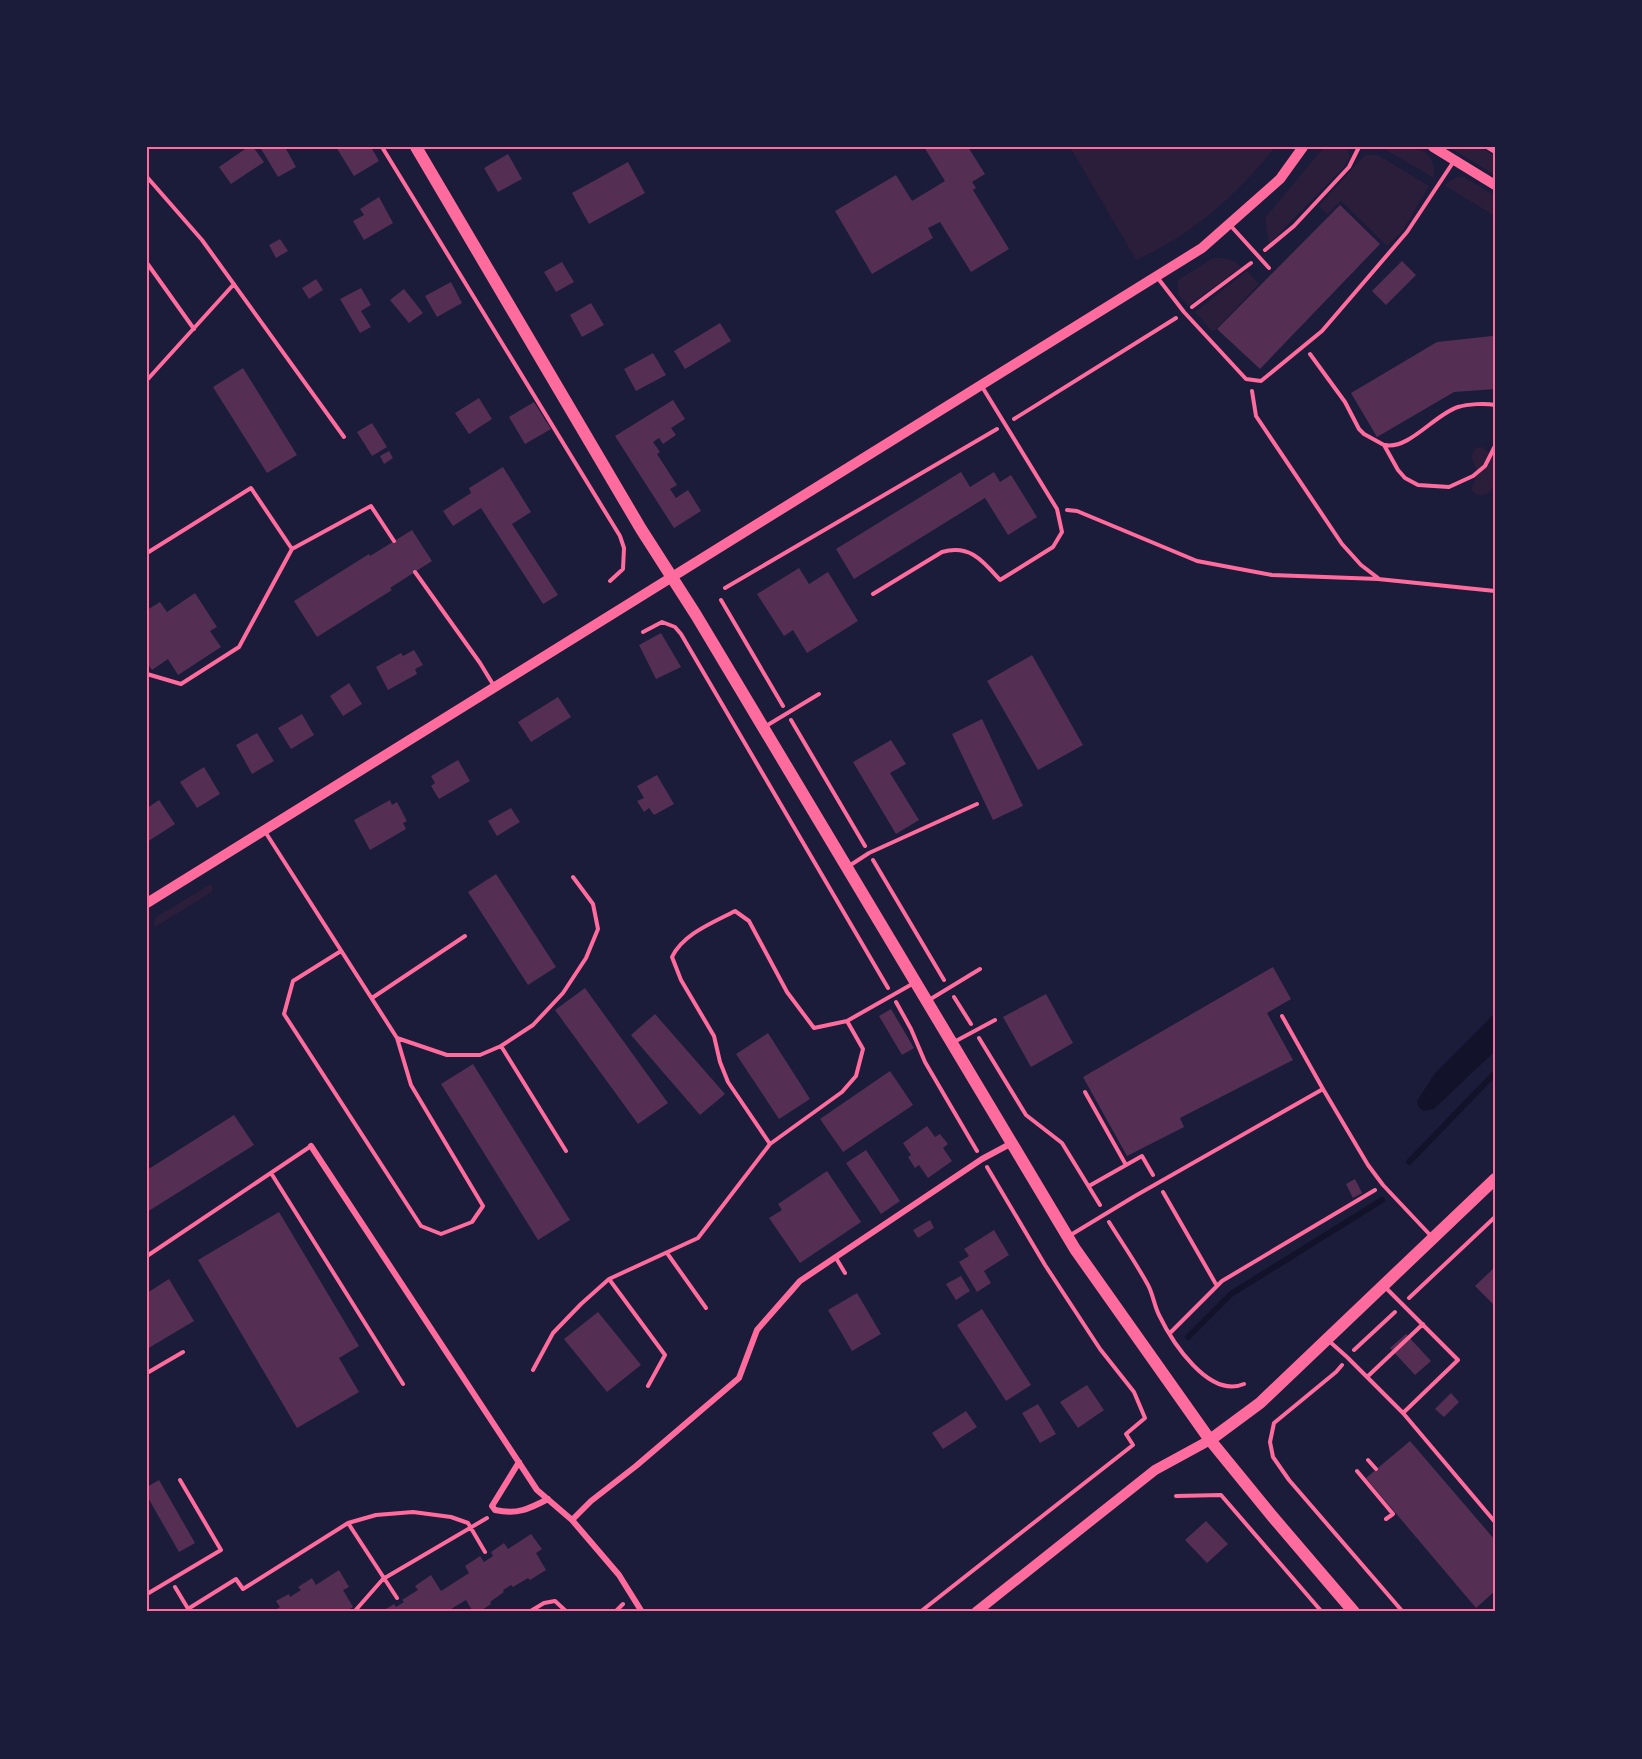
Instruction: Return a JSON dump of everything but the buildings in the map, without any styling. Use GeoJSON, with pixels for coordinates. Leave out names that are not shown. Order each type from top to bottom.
{"type":"FeatureCollection","features":[{"type":"Feature","properties":{"kind":"main road"},"geometry":{"type":"LineString","coordinates":[[416,147],[641,529],[1068,1237],[1155,1365],[1210,1440],[1354,1612]]}},
{"type":"Feature","properties":{"kind":"main road"},"geometry":{"type":"LineString","coordinates":[[1210,1440],[1260,1403],[1495,1179]]}},
{"type":"Feature","properties":{"kind":"street"},"geometry":{"type":"LineString","coordinates":[[147,903],[1202,248],[1280,179],[1303,147]]}},
{"type":"Feature","properties":{"kind":"street"},"geometry":{"type":"LineString","coordinates":[[1433,147],[1495,185]]}},
{"type":"Feature","properties":{"kind":"street"},"geometry":{"type":"LineString","coordinates":[[572,1521],[591,1501],[740,1378],[757,1330],[800,1281],[982,1159],[1010,1144]]}},
{"type":"Feature","properties":{"kind":"street"},"geometry":{"type":"LineString","coordinates":[[312,1146],[537,1490],[572,1521],[620,1575],[642,1612]]}},
{"type":"Feature","properties":{"kind":"street"},"geometry":{"type":"LineString","coordinates":[[976,1612],[1155,1470],[1210,1440]]}},
{"type":"Feature","properties":{"kind":"street"},"geometry":{"type":"LineString","coordinates":[[519,1462],[492,1506],[495,1510],[526,1511],[548,1499]]}},
{"type":"Feature","properties":{"kind":"lane"},"geometry":{"type":"LineString","coordinates":[[1156,276],[1184,312],[1246,379],[1262,381],[1322,331],[1407,232],[1454,160]]}},
{"type":"Feature","properties":{"kind":"lane"},"geometry":{"type":"LineString","coordinates":[[147,177],[202,240],[344,437]]}},
{"type":"Feature","properties":{"kind":"lane"},"geometry":{"type":"LineString","coordinates":[[1229,224],[1269,268]]}},
{"type":"Feature","properties":{"kind":"lane"},"geometry":{"type":"LineString","coordinates":[[147,263],[194,329]]}},
{"type":"Feature","properties":{"kind":"lane"},"geometry":{"type":"LineString","coordinates":[[147,380],[234,284]]}},
{"type":"Feature","properties":{"kind":"lane"},"geometry":{"type":"LineString","coordinates":[[873,594],[942,552],[954,549],[972,553],[986,563],[1000,580],[1053,547],[1062,532],[1057,509],[981,385]]}},
{"type":"Feature","properties":{"kind":"lane"},"geometry":{"type":"LineString","coordinates":[[147,553],[251,488],[292,549]]}},
{"type":"Feature","properties":{"kind":"lane"},"geometry":{"type":"LineString","coordinates":[[147,674],[181,684],[239,647],[292,549],[371,506],[394,541]]}},
{"type":"Feature","properties":{"kind":"lane"},"geometry":{"type":"LineString","coordinates":[[415,572],[494,686]]}},
{"type":"Feature","properties":{"kind":"lane"},"geometry":{"type":"LineString","coordinates":[[763,729],[819,694]]}},
{"type":"Feature","properties":{"kind":"lane"},"geometry":{"type":"LineString","coordinates":[[846,868],[869,853],[977,804]]}},
{"type":"Feature","properties":{"kind":"lane"},"geometry":{"type":"LineString","coordinates":[[264,830],[397,1038],[411,1085],[483,1206],[472,1222],[441,1234],[421,1226],[284,1014],[293,981],[341,951]]}},
{"type":"Feature","properties":{"kind":"lane"},"geometry":{"type":"LineString","coordinates":[[397,1038],[447,1055],[480,1056],[501,1046],[533,1025],[563,993],[586,958],[598,929],[593,904],[573,877]]}},
{"type":"Feature","properties":{"kind":"lane"},"geometry":{"type":"LineString","coordinates":[[770,1144],[728,1082],[720,1062],[714,1036],[681,980],[672,957],[678,945],[705,926],[735,911],[749,921],[787,992],[814,1028],[847,1021],[914,982]]}},
{"type":"Feature","properties":{"kind":"lane"},"geometry":{"type":"LineString","coordinates":[[372,998],[465,936]]}},
{"type":"Feature","properties":{"kind":"lane"},"geometry":{"type":"LineString","coordinates":[[926,1002],[981,969]]}},
{"type":"Feature","properties":{"kind":"lane"},"geometry":{"type":"LineString","coordinates":[[1282,1016],[1368,1165],[1383,1185],[1433,1238]]}},
{"type":"Feature","properties":{"kind":"lane"},"geometry":{"type":"LineString","coordinates":[[951,1044],[994,1020]]}},
{"type":"Feature","properties":{"kind":"lane"},"geometry":{"type":"LineString","coordinates":[[533,1370],[554,1333],[581,1304],[609,1279],[698,1238],[770,1144],[842,1092],[856,1076],[863,1049],[847,1021]]}},
{"type":"Feature","properties":{"kind":"lane"},"geometry":{"type":"LineString","coordinates":[[501,1046],[566,1150]]}},
{"type":"Feature","properties":{"kind":"lane"},"geometry":{"type":"LineString","coordinates":[[1068,1237],[1323,1089]]}},
{"type":"Feature","properties":{"kind":"lane"},"geometry":{"type":"LineString","coordinates":[[147,1256],[312,1146]]}},
{"type":"Feature","properties":{"kind":"lane"},"geometry":{"type":"LineString","coordinates":[[271,1173],[403,1384]]}},
{"type":"Feature","properties":{"kind":"lane"},"geometry":{"type":"LineString","coordinates":[[667,1252],[706,1308]]}},
{"type":"Feature","properties":{"kind":"lane"},"geometry":{"type":"LineString","coordinates":[[836,1257],[845,1273]]}},
{"type":"Feature","properties":{"kind":"lane"},"geometry":{"type":"LineString","coordinates":[[609,1279],[664,1355],[648,1386]]}},
{"type":"Feature","properties":{"kind":"lane"},"geometry":{"type":"LineString","coordinates":[[1382,1285],[1458,1360],[1403,1413]]}},
{"type":"Feature","properties":{"kind":"lane"},"geometry":{"type":"LineString","coordinates":[[1367,1377],[1423,1324]]}},
{"type":"Feature","properties":{"kind":"lane"},"geometry":{"type":"LineString","coordinates":[[1326,1339],[1403,1413],[1495,1522]]}},
{"type":"Feature","properties":{"kind":"lane"},"geometry":{"type":"LineString","coordinates":[[147,1373],[183,1352]]}},
{"type":"Feature","properties":{"kind":"lane"},"geometry":{"type":"LineString","coordinates":[[147,1594],[221,1550],[180,1480]]}},
{"type":"Feature","properties":{"kind":"lane"},"geometry":{"type":"LineString","coordinates":[[529,1612],[543,1603],[555,1601],[567,1612]]}},
{"type":"Feature","properties":{"kind":"path"},"geometry":{"type":"LineString","coordinates":[[382,147],[620,536],[624,548],[623,569],[610,581]]}},
{"type":"Feature","properties":{"kind":"path"},"geometry":{"type":"LineString","coordinates":[[725,588],[1005,424],[1184,312],[1258,257],[1294,226],[1349,167],[1359,147]]}},
{"type":"Feature","properties":{"kind":"path"},"geometry":{"type":"LineString","coordinates":[[1487,147],[1495,152]]}},
{"type":"Feature","properties":{"kind":"path"},"geometry":{"type":"LineString","coordinates":[[1304,345],[1345,402],[1359,429],[1384,445],[1394,447],[1457,407],[1495,405]]}},
{"type":"Feature","properties":{"kind":"path"},"geometry":{"type":"LineString","coordinates":[[1250,379],[1256,416],[1342,544],[1361,565],[1378,579]]}},
{"type":"Feature","properties":{"kind":"path"},"geometry":{"type":"LineString","coordinates":[[1384,445],[1405,478],[1418,485],[1449,488],[1473,476],[1485,466],[1495,446]]}},
{"type":"Feature","properties":{"kind":"path"},"geometry":{"type":"LineString","coordinates":[[1057,509],[1077,511],[1197,561],[1272,575],[1378,579],[1495,591]]}},
{"type":"Feature","properties":{"kind":"path"},"geometry":{"type":"LineString","coordinates":[[643,633],[662,622],[675,627],[681,634],[911,1029],[925,1062],[982,1159],[1100,1350],[1134,1392],[1145,1418],[1126,1434],[1133,1445],[920,1612]]}},
{"type":"Feature","properties":{"kind":"path"},"geometry":{"type":"LineString","coordinates":[[1085,1092],[1126,1165]]}},
{"type":"Feature","properties":{"kind":"path"},"geometry":{"type":"LineString","coordinates":[[1089,1186],[1142,1156],[1217,1286]]}},
{"type":"Feature","properties":{"kind":"path"},"geometry":{"type":"LineString","coordinates":[[1170,1333],[1222,1281],[1383,1185]]}},
{"type":"Feature","properties":{"kind":"path"},"geometry":{"type":"LineString","coordinates":[[1403,1612],[1289,1480],[1273,1457],[1270,1442],[1274,1423],[1336,1372],[1347,1357],[1495,1217]]}},
{"type":"Feature","properties":{"kind":"path"},"geometry":{"type":"LineString","coordinates":[[1184,1354],[1201,1373],[1214,1383],[1238,1387],[1244,1384]]}},
{"type":"Feature","properties":{"kind":"path"},"geometry":{"type":"LineString","coordinates":[[1368,1460],[1376,1469]]}},
{"type":"Feature","properties":{"kind":"path"},"geometry":{"type":"LineString","coordinates":[[1357,1472],[1393,1514],[1386,1519]]}},
{"type":"Feature","properties":{"kind":"path"},"geometry":{"type":"LineString","coordinates":[[1176,1496],[1221,1496],[1322,1612]]}},
{"type":"Feature","properties":{"kind":"path"},"geometry":{"type":"LineString","coordinates":[[354,1612],[383,1578],[485,1520],[495,1510]]}},
{"type":"Feature","properties":{"kind":"path"},"geometry":{"type":"LineString","coordinates":[[183,1612],[236,1579],[243,1589],[348,1523],[376,1515],[413,1512],[451,1517],[468,1523],[485,1552]]}},
{"type":"Feature","properties":{"kind":"path"},"geometry":{"type":"LineString","coordinates":[[348,1523],[397,1598]]}},
{"type":"Feature","properties":{"kind":"path"},"geometry":{"type":"LineString","coordinates":[[171,1580],[189,1610]]}},
{"type":"Feature","properties":{"kind":"shaded area"},"geometry":{"type":"Polygon","coordinates":[[[1070,147],[1275,147],[1229,197],[1195,226],[1136,260],[1070,147]]]}},
{"type":"Feature","properties":{"kind":"shaded area"},"geometry":{"type":"Polygon","coordinates":[[[1324,147],[1346,147],[1350,157],[1344,167],[1269,244],[1265,218],[1324,147]]]}},
{"type":"Feature","properties":{"kind":"shaded area"},"geometry":{"type":"Polygon","coordinates":[[[1381,147],[1418,149],[1425,153],[1431,158],[1434,178],[1381,147]]]}},
{"type":"Feature","properties":{"kind":"shaded area"},"geometry":{"type":"Polygon","coordinates":[[[1449,147],[1479,147],[1495,156],[1495,175],[1449,147]]]}},
{"type":"Feature","properties":{"kind":"shaded area"},"geometry":{"type":"Polygon","coordinates":[[[1365,155],[1378,155],[1429,186],[1403,230],[1387,246],[1341,201],[1327,214],[1319,206],[1365,155]]]}},
{"type":"Feature","properties":{"kind":"shaded area"},"geometry":{"type":"Polygon","coordinates":[[[1457,177],[1464,177],[1495,196],[1495,216],[1444,185],[1457,177]]]}},
{"type":"Feature","properties":{"kind":"shaded area"},"geometry":{"type":"Polygon","coordinates":[[[1213,258],[1232,260],[1241,267],[1188,306],[1178,294],[1178,280],[1213,258]]]}},
{"type":"Feature","properties":{"kind":"shaded area"},"geometry":{"type":"Polygon","coordinates":[[[1247,271],[1259,284],[1213,332],[1195,312],[1247,271]]]}},
{"type":"Feature","properties":{"kind":"shaded area"},"geometry":{"type":"Polygon","coordinates":[[[1482,447],[1488,452],[1495,453],[1495,483],[1489,492],[1480,496],[1471,489],[1477,475],[1472,454],[1476,448],[1482,447]]]}},
{"type":"Feature","properties":{"kind":"shaded area"},"geometry":{"type":"Polygon","coordinates":[[[211,884],[212,892],[155,927],[156,917],[211,884]]]}},
{"type":"Feature","properties":{"kind":"shaded area"},"geometry":{"type":"Polygon","coordinates":[[[1495,1013],[1495,1051],[1434,1109],[1423,1111],[1417,1101],[1435,1073],[1495,1013]]]}},
{"type":"Feature","properties":{"kind":"waterway"},"geometry":{"type":"LineString","coordinates":[[1409,1162],[1495,1073]]}},
{"type":"Feature","properties":{"kind":"waterway"},"geometry":{"type":"LineString","coordinates":[[1188,1337],[1231,1294],[1382,1200]]}}]}
